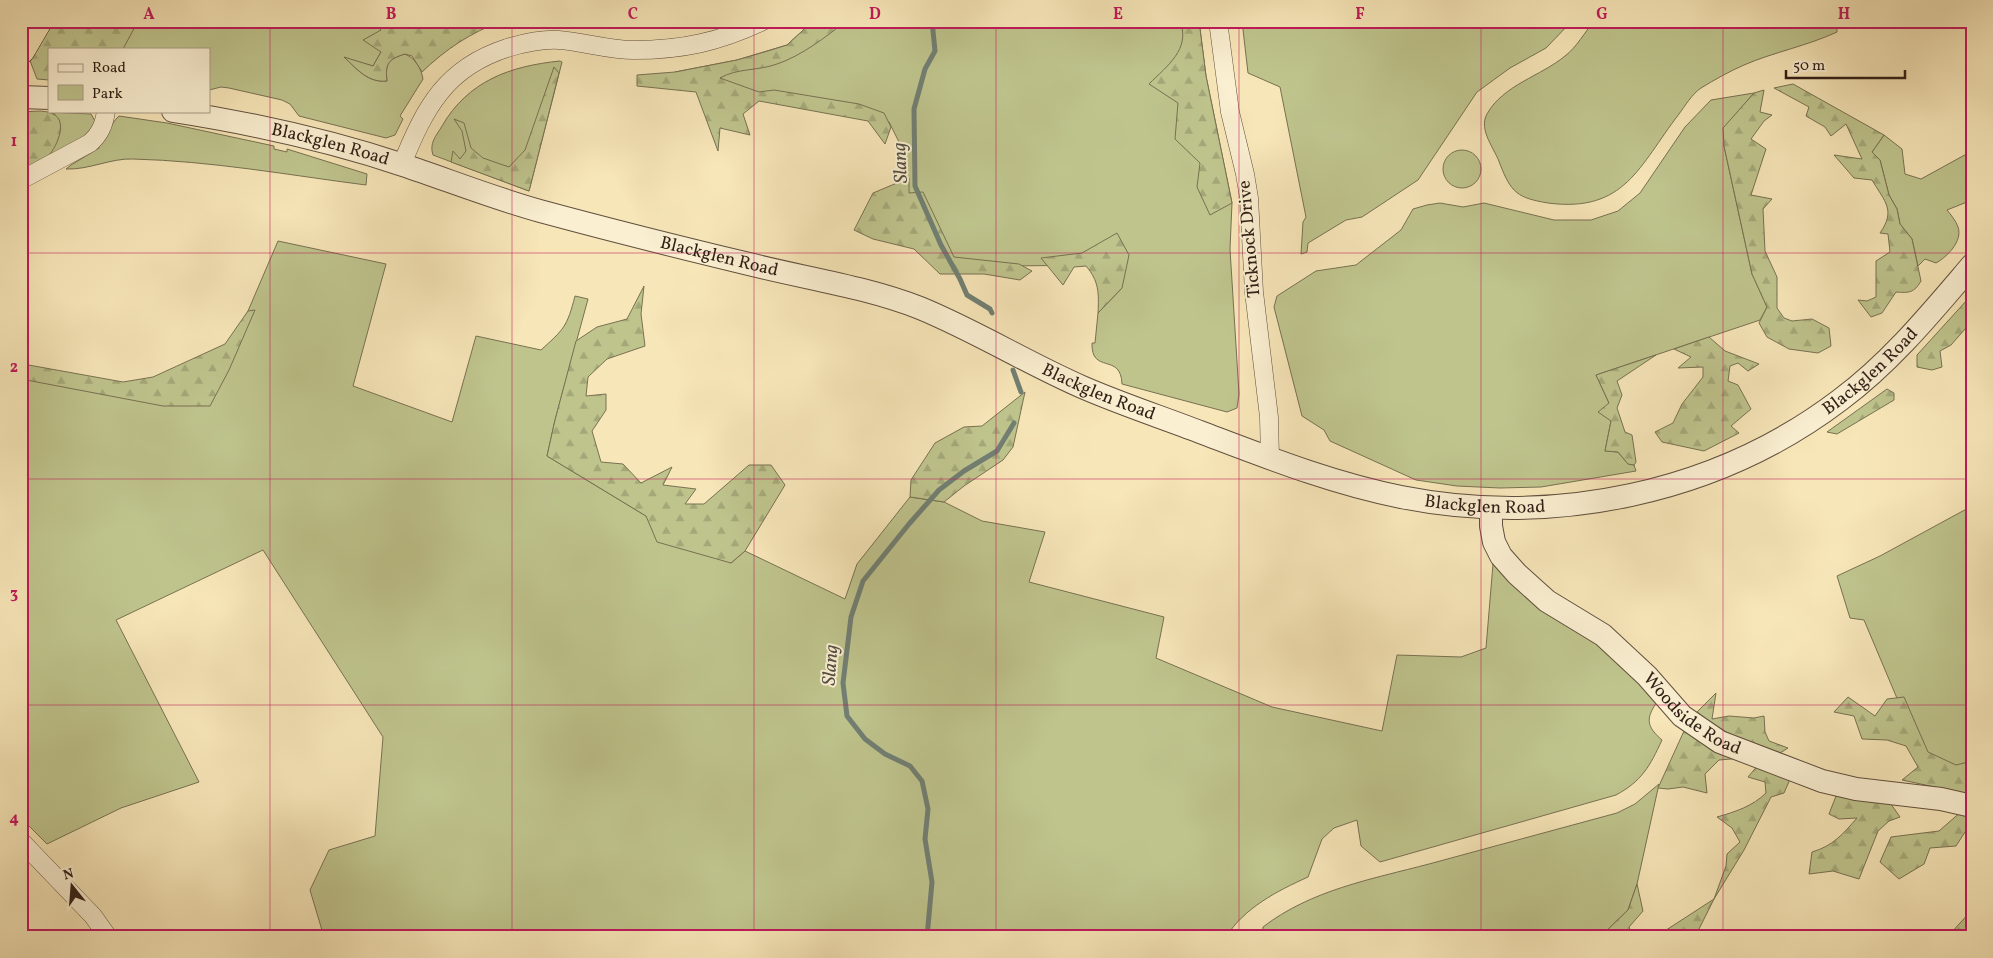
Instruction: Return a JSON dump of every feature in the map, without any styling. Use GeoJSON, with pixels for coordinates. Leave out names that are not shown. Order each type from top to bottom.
{"type":"FeatureCollection","features":[{"type":"Feature","properties":{"kind":"highway"},"geometry":{"type":"LineString","coordinates":[[21,39],[37,21]]}},
{"type":"Feature","properties":{"kind":"highway"},"geometry":{"type":"LineString","coordinates":[[21,50],[37,21]]}},
{"type":"Feature","properties":{"kind":"street"},"geometry":{"type":"LineString","coordinates":[[402,164],[423,116],[438,93],[468,66],[495,52],[538,40],[560,40],[607,49],[674,49],[708,43],[763,21]]}},
{"type":"Feature","properties":{"kind":"street","name":"Ticknock Drive"},"geometry":{"type":"LineString","coordinates":[[1218,21],[1230,112],[1249,198],[1254,292],[1269,417],[1270,459]]}},
{"type":"Feature","properties":{"kind":"street"},"geometry":{"type":"LineString","coordinates":[[21,180],[90,144],[98,136],[103,126],[106,112]]}},
{"type":"Feature","properties":{"kind":"street","name":"Blackglen Road"},"geometry":{"type":"LineString","coordinates":[[180,112],[225,119],[312,138],[402,164],[510,202],[557,216],[754,266],[833,282],[900,301],[955,323],[1087,389],[1270,459],[1325,478],[1400,497],[1438,504],[1491,508],[1552,507],[1596,502],[1633,495],[1698,477],[1774,443],[1818,415],[1864,381],[1896,351],[1972,265]]}},
{"type":"Feature","properties":{"kind":"street","name":"Woodside Road"},"geometry":{"type":"LineString","coordinates":[[1491,508],[1491,526],[1494,542],[1501,556],[1517,574],[1547,601],[1603,635],[1647,676],[1682,716],[1720,742],[1822,781],[1856,789],[1941,799],[1972,806]]}},
{"type":"Feature","properties":{"kind":"street"},"geometry":{"type":"LineString","coordinates":[[21,841],[93,916],[108,937]]}},
{"type":"Feature","properties":{"kind":"green space"},"geometry":{"type":"Polygon","coordinates":[[[55,21],[138,21],[124,48],[48,48],[48,80],[37,79],[29,58],[55,21]]]}},
{"type":"Feature","properties":{"kind":"green space"},"geometry":{"type":"Polygon","coordinates":[[[138,21],[374,21],[381,29],[381,52],[373,66],[345,58],[369,78],[387,81],[387,66],[391,60],[405,54],[417,64],[423,79],[400,116],[403,119],[395,135],[386,138],[299,116],[290,104],[282,100],[229,88],[221,87],[210,90],[210,48],[122,48],[138,21]]]}},
{"type":"Feature","properties":{"kind":"green space"},"geometry":{"type":"Polygon","coordinates":[[[372,21],[502,21],[459,42],[422,72],[412,56],[405,54],[395,58],[387,66],[387,81],[380,81],[363,74],[344,57],[373,66],[381,52],[363,40],[381,30],[372,21]]]}},
{"type":"Feature","properties":{"kind":"green space"},"geometry":{"type":"Polygon","coordinates":[[[813,21],[1199,21],[1206,76],[1232,203],[1230,249],[1239,394],[1237,408],[1227,412],[1122,384],[1117,369],[1096,358],[1093,353],[1092,343],[1095,343],[1098,313],[1122,288],[1104,265],[1006,266],[925,257],[905,203],[905,154],[889,122],[741,93],[675,72],[737,60],[787,45],[813,21]]]}},
{"type":"Feature","properties":{"kind":"green space"},"geometry":{"type":"Polygon","coordinates":[[[813,21],[846,21],[813,46],[786,61],[733,73],[720,78],[759,92],[774,90],[859,104],[884,113],[891,127],[885,144],[868,121],[759,101],[743,114],[750,135],[720,128],[718,151],[696,92],[637,86],[637,75],[675,72],[737,60],[787,45],[813,21]]]}},
{"type":"Feature","properties":{"kind":"green space"},"geometry":{"type":"Polygon","coordinates":[[[1180,21],[1199,21],[1206,76],[1232,203],[1210,215],[1197,187],[1200,163],[1175,139],[1178,103],[1149,84],[1170,64],[1180,48],[1183,31],[1180,21]]]}},
{"type":"Feature","properties":{"kind":"green space"},"geometry":{"type":"Polygon","coordinates":[[[1242,21],[1572,21],[1546,48],[1510,68],[1477,92],[1418,180],[1362,217],[1346,220],[1308,243],[1307,252],[1301,254],[1303,222],[1306,217],[1280,87],[1248,73],[1242,21]]]}},
{"type":"Feature","properties":{"kind":"green space"},"geometry":{"type":"Polygon","coordinates":[[[1594,21],[1823,21],[1827,27],[1837,21],[1837,32],[1744,65],[1701,88],[1689,100],[1640,168],[1613,193],[1595,201],[1574,204],[1548,203],[1529,199],[1512,188],[1504,174],[1486,133],[1485,120],[1487,114],[1494,104],[1512,88],[1569,53],[1594,21]]]}},
{"type":"Feature","properties":{"kind":"green space"},"geometry":{"type":"Polygon","coordinates":[[[562,62],[529,191],[433,155],[432,147],[435,136],[452,110],[478,87],[492,78],[508,72],[542,63],[562,62]]]}},
{"type":"Feature","properties":{"kind":"green space"},"geometry":{"type":"Polygon","coordinates":[[[554,67],[559,73],[529,191],[451,162],[453,151],[460,159],[466,151],[462,131],[454,119],[464,123],[471,148],[483,158],[509,167],[525,150],[554,67]]]}},
{"type":"Feature","properties":{"kind":"green space"},"geometry":{"type":"Polygon","coordinates":[[[1793,84],[1884,135],[1872,152],[1880,160],[1889,195],[1897,209],[1900,224],[1912,239],[1921,281],[1911,291],[1896,292],[1882,313],[1871,317],[1858,300],[1867,301],[1876,297],[1876,261],[1890,252],[1888,234],[1880,233],[1887,218],[1887,206],[1872,180],[1854,178],[1834,155],[1862,159],[1846,124],[1831,136],[1825,127],[1806,116],[1809,107],[1774,88],[1793,84]]]}},
{"type":"Feature","properties":{"kind":"green space"},"geometry":{"type":"Polygon","coordinates":[[[1764,90],[1760,112],[1772,115],[1764,121],[1751,139],[1766,149],[1751,195],[1772,199],[1763,209],[1765,251],[1777,277],[1777,308],[1784,318],[1792,321],[1812,319],[1829,328],[1831,346],[1818,353],[1789,349],[1767,337],[1759,323],[1767,307],[1752,274],[1724,146],[1723,128],[1754,93],[1764,90]]]}},
{"type":"Feature","properties":{"kind":"green space"},"geometry":{"type":"Polygon","coordinates":[[[1754,93],[1724,128],[1724,146],[1752,274],[1767,307],[1760,320],[1596,375],[1609,403],[1611,421],[1605,451],[1618,452],[1628,464],[1634,465],[1636,471],[1541,487],[1457,486],[1416,480],[1330,441],[1324,430],[1302,416],[1274,307],[1277,296],[1316,271],[1356,265],[1401,230],[1413,209],[1427,205],[1440,203],[1463,207],[1484,203],[1554,220],[1591,220],[1618,211],[1640,193],[1685,127],[1711,100],[1754,93]]]}},
{"type":"Feature","properties":{"kind":"green space"},"geometry":{"type":"Polygon","coordinates":[[[42,111],[53,114],[60,123],[59,136],[54,149],[43,160],[21,170],[21,112],[42,111]]]}},
{"type":"Feature","properties":{"kind":"green space"},"geometry":{"type":"Polygon","coordinates":[[[48,112],[91,114],[95,121],[89,135],[46,158],[55,114],[48,112]]]}},
{"type":"Feature","properties":{"kind":"green space"},"geometry":{"type":"Polygon","coordinates":[[[119,116],[167,123],[274,146],[274,149],[287,152],[287,149],[367,174],[366,185],[221,165],[162,160],[125,159],[83,168],[66,169],[99,148],[119,116]]]}},
{"type":"Feature","properties":{"kind":"green space"},"geometry":{"type":"Polygon","coordinates":[[[1884,135],[1902,149],[1905,174],[1921,179],[1972,151],[1972,200],[1947,210],[1957,225],[1958,238],[1949,253],[1936,263],[1925,259],[1918,266],[1912,239],[1900,224],[1897,209],[1889,195],[1880,160],[1872,152],[1884,135]]]}},
{"type":"Feature","properties":{"kind":"green space"},"geometry":{"type":"Polygon","coordinates":[[[1462,150],[1475,156],[1481,169],[1475,182],[1462,188],[1449,182],[1443,169],[1449,156],[1462,150]]]}},
{"type":"Feature","properties":{"kind":"green space"},"geometry":{"type":"Polygon","coordinates":[[[909,178],[909,193],[923,192],[954,257],[1019,264],[1032,271],[1020,280],[984,274],[940,274],[914,249],[873,239],[854,230],[873,193],[909,178]]]}},
{"type":"Feature","properties":{"kind":"green space"},"geometry":{"type":"Polygon","coordinates":[[[1117,233],[1129,255],[1122,288],[1098,313],[1096,282],[1086,266],[1074,267],[1063,285],[1041,258],[1082,253],[1117,233]]]}},
{"type":"Feature","properties":{"kind":"green space"},"geometry":{"type":"Polygon","coordinates":[[[278,241],[386,264],[353,386],[452,422],[476,336],[541,350],[564,327],[570,315],[575,296],[588,299],[547,456],[646,516],[731,563],[745,551],[845,599],[857,564],[910,497],[944,502],[982,521],[1045,532],[1029,582],[1164,617],[1156,658],[1272,707],[1382,731],[1397,655],[1461,657],[1486,648],[1493,564],[1535,602],[1586,629],[1657,702],[1649,722],[1653,731],[1662,740],[1653,758],[1639,778],[1616,795],[1380,862],[1361,846],[1357,820],[1334,828],[1322,839],[1308,877],[1262,901],[1242,917],[1226,937],[324,937],[310,890],[329,850],[375,836],[383,737],[263,550],[116,620],[199,782],[121,808],[47,844],[21,818],[21,371],[209,402],[278,241]]]}},
{"type":"Feature","properties":{"kind":"green space"},"geometry":{"type":"Polygon","coordinates":[[[644,286],[641,314],[645,346],[607,359],[588,377],[586,396],[606,394],[606,410],[592,431],[601,462],[623,464],[641,483],[672,467],[663,485],[696,489],[685,504],[704,504],[749,465],[771,465],[785,485],[745,551],[731,563],[657,542],[646,516],[547,456],[576,341],[597,327],[627,319],[644,286]]]}},
{"type":"Feature","properties":{"kind":"green space"},"geometry":{"type":"Polygon","coordinates":[[[1972,299],[1972,321],[1951,345],[1940,351],[1942,367],[1932,370],[1917,367],[1917,355],[1967,300],[1972,299]]]}},
{"type":"Feature","properties":{"kind":"green space"},"geometry":{"type":"Polygon","coordinates":[[[255,310],[229,370],[210,406],[163,406],[21,379],[21,333],[23,330],[23,364],[123,382],[153,377],[225,344],[248,311],[255,310]]]}},
{"type":"Feature","properties":{"kind":"green space"},"geometry":{"type":"Polygon","coordinates":[[[1709,337],[1725,351],[1759,364],[1748,371],[1738,363],[1730,366],[1728,381],[1738,385],[1751,409],[1731,426],[1739,433],[1704,451],[1662,442],[1655,432],[1673,423],[1682,404],[1703,377],[1703,367],[1678,368],[1691,357],[1674,349],[1709,337]]]}},
{"type":"Feature","properties":{"kind":"green space"},"geometry":{"type":"Polygon","coordinates":[[[1656,355],[1617,381],[1622,395],[1617,408],[1625,432],[1632,435],[1636,462],[1634,465],[1628,464],[1618,452],[1605,451],[1611,421],[1598,412],[1609,403],[1596,375],[1656,355]]]}},
{"type":"Feature","properties":{"kind":"green space"},"geometry":{"type":"Polygon","coordinates":[[[1887,389],[1894,393],[1894,400],[1837,434],[1827,432],[1887,389]]]}},
{"type":"Feature","properties":{"kind":"green space"},"geometry":{"type":"Polygon","coordinates":[[[1025,392],[1013,447],[1003,460],[944,502],[910,497],[911,480],[935,443],[964,427],[982,426],[1025,392]]]}},
{"type":"Feature","properties":{"kind":"green space"},"geometry":{"type":"Polygon","coordinates":[[[1972,506],[1972,795],[1934,786],[1864,620],[1850,618],[1837,576],[1880,556],[1972,506]]]}},
{"type":"Feature","properties":{"kind":"green space"},"geometry":{"type":"Polygon","coordinates":[[[1716,693],[1712,719],[1729,716],[1754,718],[1764,716],[1765,732],[1769,741],[1788,748],[1780,753],[1758,747],[1726,732],[1697,712],[1716,693]]]}},
{"type":"Feature","properties":{"kind":"green space"},"geometry":{"type":"Polygon","coordinates":[[[1848,697],[1875,716],[1887,699],[1904,697],[1928,752],[1956,765],[1972,761],[1972,795],[1902,780],[1918,767],[1906,746],[1887,740],[1862,739],[1854,716],[1834,712],[1848,697]]]}},
{"type":"Feature","properties":{"kind":"green space"},"geometry":{"type":"Polygon","coordinates":[[[1684,731],[1743,758],[1719,760],[1705,774],[1707,793],[1683,787],[1658,788],[1684,731]]]}},
{"type":"Feature","properties":{"kind":"green space"},"geometry":{"type":"Polygon","coordinates":[[[1759,764],[1791,777],[1784,793],[1771,797],[1744,850],[1714,899],[1726,866],[1727,854],[1740,842],[1732,828],[1717,817],[1750,805],[1766,793],[1765,782],[1748,777],[1759,764]]]}},
{"type":"Feature","properties":{"kind":"green space"},"geometry":{"type":"Polygon","coordinates":[[[1659,784],[1637,884],[1628,910],[1600,937],[1262,937],[1263,927],[1282,914],[1322,895],[1364,881],[1617,813],[1635,804],[1659,784]]]}},
{"type":"Feature","properties":{"kind":"green space"},"geometry":{"type":"Polygon","coordinates":[[[1838,791],[1886,797],[1900,817],[1889,821],[1878,831],[1859,879],[1833,871],[1809,874],[1812,852],[1832,843],[1857,818],[1839,819],[1829,814],[1838,791]]]}},
{"type":"Feature","properties":{"kind":"green space"},"geometry":{"type":"Polygon","coordinates":[[[1963,810],[1972,811],[1972,830],[1967,829],[1956,846],[1930,848],[1924,864],[1899,879],[1880,862],[1891,837],[1939,831],[1963,810]]]}},
{"type":"Feature","properties":{"kind":"green space"},"geometry":{"type":"Polygon","coordinates":[[[1637,884],[1643,911],[1629,927],[1633,937],[1600,937],[1628,910],[1637,884]]]}},
{"type":"Feature","properties":{"kind":"green space"},"geometry":{"type":"Polygon","coordinates":[[[1714,899],[1695,937],[1651,937],[1657,936],[1714,899]]]}},
{"type":"Feature","properties":{"kind":"green space"},"geometry":{"type":"Polygon","coordinates":[[[1972,910],[1972,937],[1922,937],[1921,930],[1949,935],[1972,910]]]}},
{"type":"Feature","properties":{"kind":"waterway","name":"Slang"},"geometry":{"type":"LineString","coordinates":[[932,21],[935,51],[925,69],[914,109],[915,186],[941,245],[967,295],[990,309],[992,313]]}},
{"type":"Feature","properties":{"kind":"waterway","name":"Slang"},"geometry":{"type":"LineString","coordinates":[[1013,370],[1021,392]]}},
{"type":"Feature","properties":{"kind":"waterway","name":"Slang"},"geometry":{"type":"LineString","coordinates":[[927,937],[932,882],[925,839],[928,809],[922,781],[910,766],[885,754],[865,739],[847,716],[843,683],[851,617],[863,581],[909,524],[939,490],[964,471],[997,451],[1014,423]]}}]}
